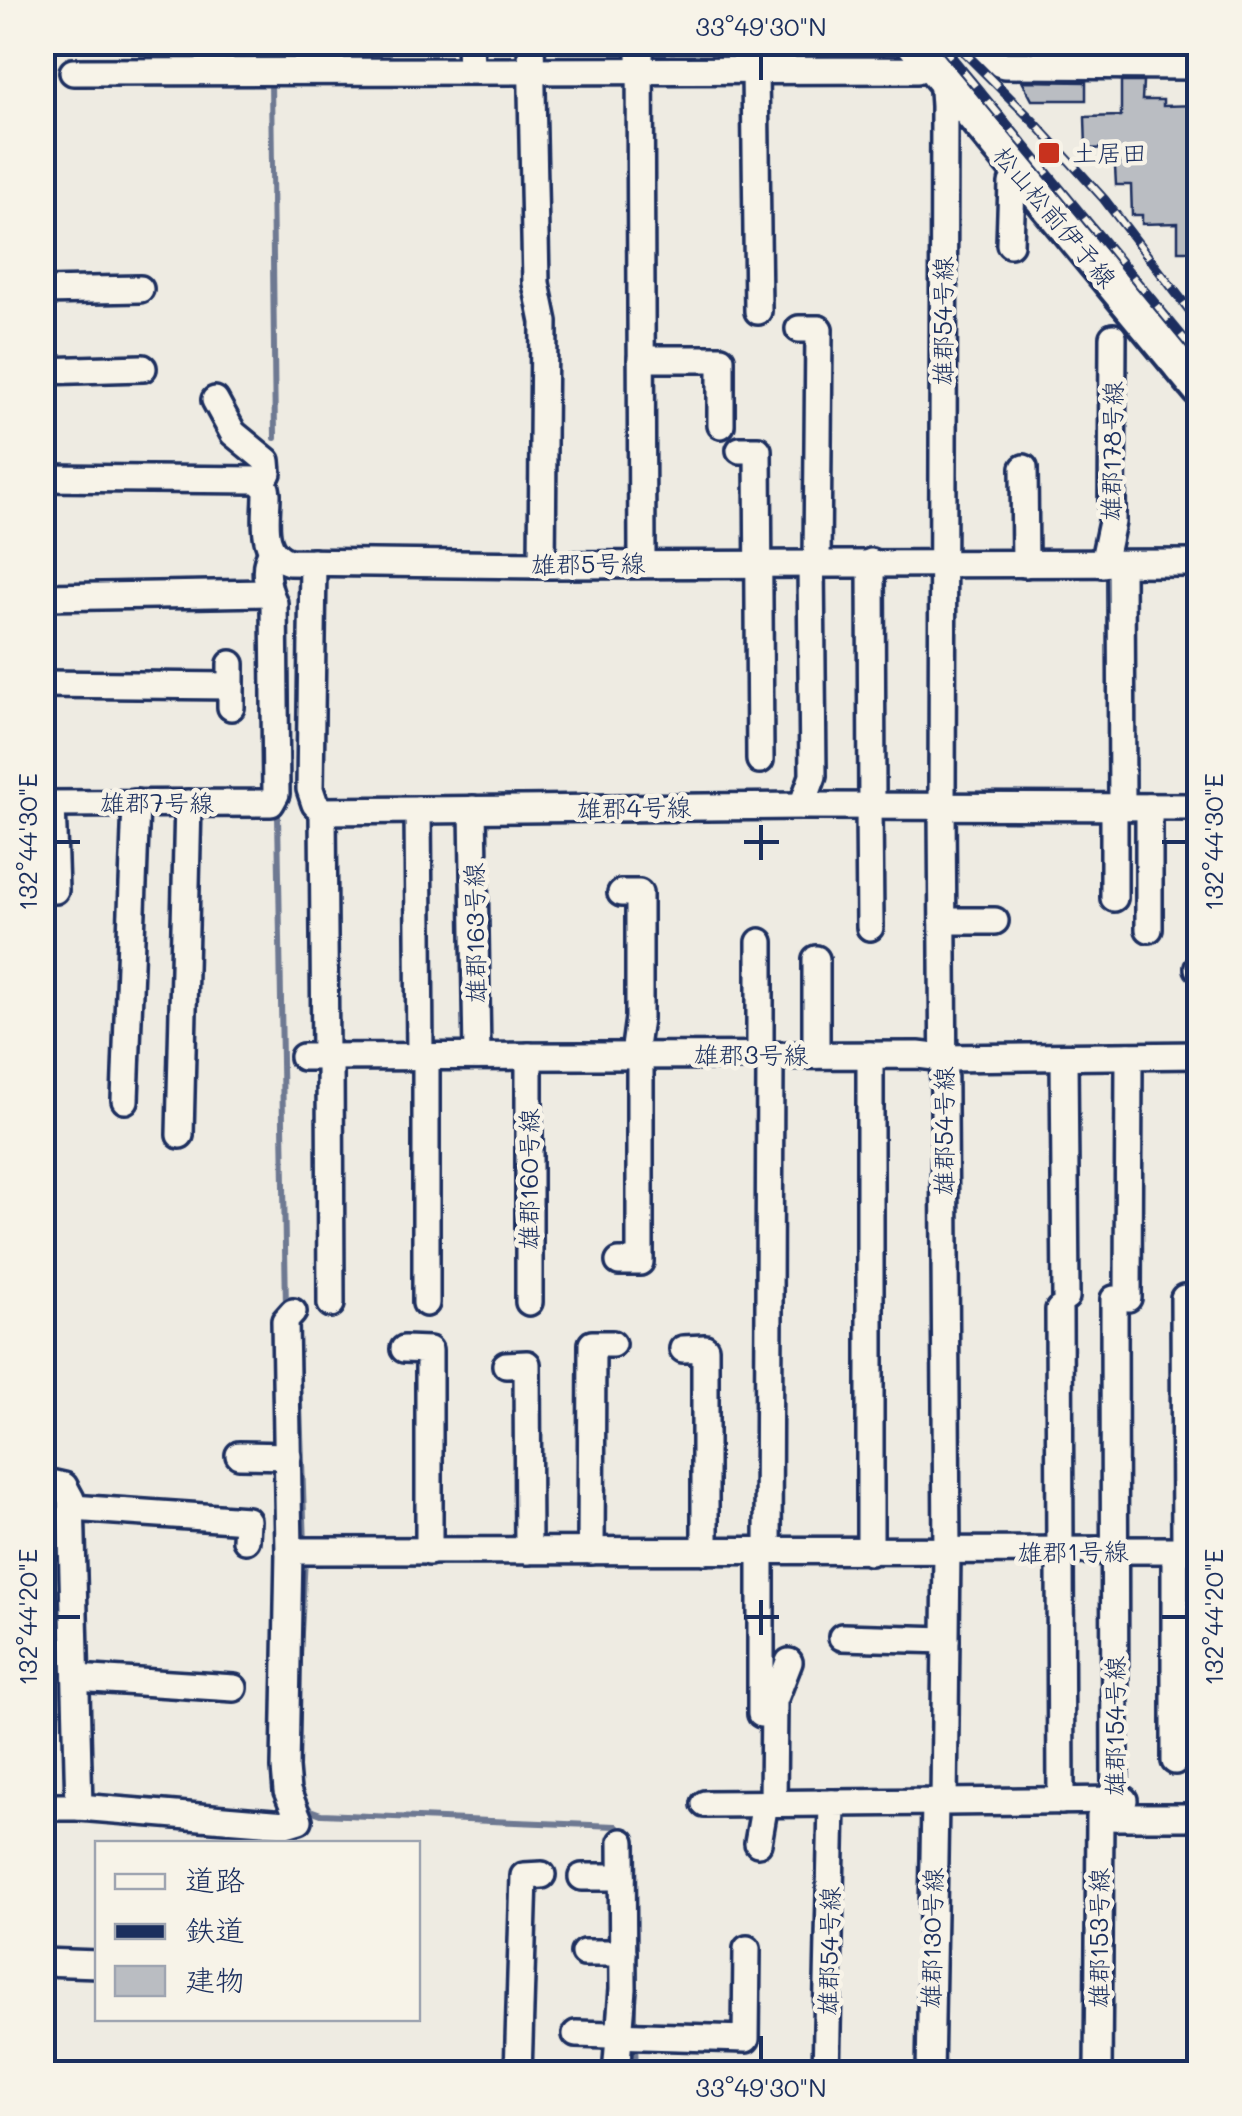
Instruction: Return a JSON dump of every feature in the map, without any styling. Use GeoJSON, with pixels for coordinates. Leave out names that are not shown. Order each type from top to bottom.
{"type":"FeatureCollection","features":[{"type":"Feature","properties":{"kind":"main road","name":"松山松前伊予線"},"geometry":{"type":"LineString","coordinates":[[933,54],[1019,172],[1200,390]]}},
{"type":"Feature","properties":{"kind":"street"},"geometry":{"type":"LineString","coordinates":[[212,42],[212,70]]}},
{"type":"Feature","properties":{"kind":"street"},"geometry":{"type":"LineString","coordinates":[[414,69],[415,42]]}},
{"type":"Feature","properties":{"kind":"street"},"geometry":{"type":"LineString","coordinates":[[640,42],[642,564]]}},
{"type":"Feature","properties":{"kind":"street"},"geometry":{"type":"LineString","coordinates":[[981,51],[1019,66],[1200,66]]}},
{"type":"Feature","properties":{"kind":"street"},"geometry":{"type":"LineString","coordinates":[[73,72],[414,69],[470,56],[531,56],[640,70],[917,70],[933,54]]}},
{"type":"Feature","properties":{"kind":"street","name":"雄郡54号線"},"geometry":{"type":"LineString","coordinates":[[933,54],[942,562],[946,1553],[939,1802]]}},
{"type":"Feature","properties":{"kind":"street"},"geometry":{"type":"LineString","coordinates":[[531,56],[536,283],[544,322],[542,565]]}},
{"type":"Feature","properties":{"kind":"street"},"geometry":{"type":"LineString","coordinates":[[755,70],[746,199],[747,264],[758,312]]}},
{"type":"Feature","properties":{"kind":"street"},"geometry":{"type":"LineString","coordinates":[[1010,244],[1012,184],[1019,172]]}},
{"type":"Feature","properties":{"kind":"street"},"geometry":{"type":"LineString","coordinates":[[42,291],[124,295]]}},
{"type":"Feature","properties":{"kind":"street"},"geometry":{"type":"LineString","coordinates":[[799,329],[819,329],[829,454],[814,562],[813,776],[802,806]]}},
{"type":"Feature","properties":{"kind":"street","name":"雄郡178号線"},"geometry":{"type":"LineString","coordinates":[[1108,349],[1103,443],[1112,522],[1118,806],[1114,898]]}},
{"type":"Feature","properties":{"kind":"street"},"geometry":{"type":"LineString","coordinates":[[641,360],[720,359],[714,410]]}},
{"type":"Feature","properties":{"kind":"street"},"geometry":{"type":"LineString","coordinates":[[42,371],[144,368]]}},
{"type":"Feature","properties":{"kind":"street"},"geometry":{"type":"LineString","coordinates":[[214,400],[233,433],[268,461],[268,474],[262,483]]}},
{"type":"Feature","properties":{"kind":"street"},"geometry":{"type":"LineString","coordinates":[[740,450],[758,450],[760,760]]}},
{"type":"Feature","properties":{"kind":"street"},"geometry":{"type":"LineString","coordinates":[[1024,468],[1025,564]]}},
{"type":"Feature","properties":{"kind":"street"},"geometry":{"type":"LineString","coordinates":[[42,478],[251,479],[262,483],[268,494],[268,544],[272,552],[268,558],[269,593],[46,597]]}},
{"type":"Feature","properties":{"kind":"street","name":"雄郡5号線"},"geometry":{"type":"LineString","coordinates":[[272,552],[289,562],[542,565],[1200,563]]}},
{"type":"Feature","properties":{"kind":"street"},"geometry":{"type":"LineString","coordinates":[[313,562],[310,789],[314,804],[323,811],[319,1057],[331,1304]]}},
{"type":"Feature","properties":{"kind":"street"},"geometry":{"type":"LineString","coordinates":[[870,927],[871,562]]}},
{"type":"Feature","properties":{"kind":"street","name":"雄郡7号線"},"geometry":{"type":"LineString","coordinates":[[47,804],[271,803],[276,794],[274,603],[269,593]]}},
{"type":"Feature","properties":{"kind":"street"},"geometry":{"type":"LineString","coordinates":[[42,684],[231,686]]}},
{"type":"Feature","properties":{"kind":"street"},"geometry":{"type":"LineString","coordinates":[[180,1136],[188,803]]}},
{"type":"Feature","properties":{"kind":"street"},"geometry":{"type":"LineString","coordinates":[[47,804],[55,890]]}},
{"type":"Feature","properties":{"kind":"street"},"geometry":{"type":"LineString","coordinates":[[120,1091],[136,804]]}},
{"type":"Feature","properties":{"kind":"street"},"geometry":{"type":"LineString","coordinates":[[1149,806],[1150,929]]}},
{"type":"Feature","properties":{"kind":"street","name":"雄郡4号線"},"geometry":{"type":"LineString","coordinates":[[323,811],[1200,807]]}},
{"type":"Feature","properties":{"kind":"street","name":"雄郡163号線"},"geometry":{"type":"LineString","coordinates":[[473,809],[477,1056]]}},
{"type":"Feature","properties":{"kind":"street"},"geometry":{"type":"LineString","coordinates":[[418,810],[426,1303]]}},
{"type":"Feature","properties":{"kind":"street"},"geometry":{"type":"LineString","coordinates":[[619,1262],[640,1262],[630,1173],[640,1018],[639,893],[621,893]]}},
{"type":"Feature","properties":{"kind":"street"},"geometry":{"type":"LineString","coordinates":[[943,921],[995,921]]}},
{"type":"Feature","properties":{"kind":"street"},"geometry":{"type":"LineString","coordinates":[[755,1701],[764,1551],[765,1055],[760,942]]}},
{"type":"Feature","properties":{"kind":"street"},"geometry":{"type":"LineString","coordinates":[[816,958],[816,1055]]}},
{"type":"Feature","properties":{"kind":"street"},"geometry":{"type":"LineString","coordinates":[[870,1055],[862,1339],[870,1552]]}},
{"type":"Feature","properties":{"kind":"street","name":"雄郡3号線"},"geometry":{"type":"LineString","coordinates":[[319,1057],[1200,1055]]}},
{"type":"Feature","properties":{"kind":"street","name":"雄郡160号線"},"geometry":{"type":"LineString","coordinates":[[522,1294],[520,1164],[529,1056]]}},
{"type":"Feature","properties":{"kind":"street","name":"雄郡154号線"},"geometry":{"type":"LineString","coordinates":[[1129,1056],[1115,1551],[1115,1809],[1200,1816]]}},
{"type":"Feature","properties":{"kind":"street"},"geometry":{"type":"LineString","coordinates":[[1061,1801],[1064,1057]]}},
{"type":"Feature","properties":{"kind":"street"},"geometry":{"type":"LineString","coordinates":[[1175,1761],[1187,1550],[1184,1298]]}},
{"type":"Feature","properties":{"kind":"street"},"geometry":{"type":"LineString","coordinates":[[42,1807],[286,1824],[300,1820],[287,1791],[285,1768],[298,1551],[288,1456],[289,1316]]}},
{"type":"Feature","properties":{"kind":"street"},"geometry":{"type":"LineString","coordinates":[[591,1551],[601,1440],[592,1344],[612,1344]]}},
{"type":"Feature","properties":{"kind":"street"},"geometry":{"type":"LineString","coordinates":[[683,1348],[704,1348],[696,1449],[705,1551]]}},
{"type":"Feature","properties":{"kind":"street"},"geometry":{"type":"LineString","coordinates":[[404,1349],[429,1350],[418,1447],[429,1552]]}},
{"type":"Feature","properties":{"kind":"street"},"geometry":{"type":"LineString","coordinates":[[506,1365],[528,1364],[528,1551]]}},
{"type":"Feature","properties":{"kind":"street"},"geometry":{"type":"LineString","coordinates":[[239,1455],[288,1456]]}},
{"type":"Feature","properties":{"kind":"street"},"geometry":{"type":"LineString","coordinates":[[42,1481],[64,1486],[72,1508],[78,1807]]}},
{"type":"Feature","properties":{"kind":"street"},"geometry":{"type":"LineString","coordinates":[[72,1508],[188,1527],[247,1520],[246,1540]]}},
{"type":"Feature","properties":{"kind":"street","name":"雄郡1号線"},"geometry":{"type":"LineString","coordinates":[[298,1551],[1187,1550]]}},
{"type":"Feature","properties":{"kind":"street"},"geometry":{"type":"LineString","coordinates":[[842,1637],[946,1640]]}},
{"type":"Feature","properties":{"kind":"street"},"geometry":{"type":"LineString","coordinates":[[758,1843],[769,1804],[774,1700],[789,1662]]}},
{"type":"Feature","properties":{"kind":"street"},"geometry":{"type":"LineString","coordinates":[[76,1678],[234,1688]]}},
{"type":"Feature","properties":{"kind":"street"},"geometry":{"type":"LineString","coordinates":[[704,1804],[1061,1801],[1115,1809],[1200,1800]]}},
{"type":"Feature","properties":{"kind":"street","name":"雄郡130号線"},"geometry":{"type":"LineString","coordinates":[[930,2074],[939,1802]]}},
{"type":"Feature","properties":{"kind":"street","name":"雄郡54号線"},"geometry":{"type":"LineString","coordinates":[[826,2074],[832,1803]]}},
{"type":"Feature","properties":{"kind":"street","name":"雄郡153号線"},"geometry":{"type":"LineString","coordinates":[[1098,2074],[1100,1817],[1115,1809]]}},
{"type":"Feature","properties":{"kind":"street"},"geometry":{"type":"LineString","coordinates":[[616,2074],[630,2036],[623,1953],[622,1842]]}},
{"type":"Feature","properties":{"kind":"street"},"geometry":{"type":"LineString","coordinates":[[518,2074],[530,1987],[524,1876],[542,1875]]}},
{"type":"Feature","properties":{"kind":"street"},"geometry":{"type":"LineString","coordinates":[[582,1878],[622,1876]]}},
{"type":"Feature","properties":{"kind":"street"},"geometry":{"type":"LineString","coordinates":[[576,2034],[746,2039],[747,1949]]}},
{"type":"Feature","properties":{"kind":"street"},"geometry":{"type":"LineString","coordinates":[[584,1953],[623,1953]]}},
{"type":"Feature","properties":{"kind":"street"},"geometry":{"type":"LineString","coordinates":[[42,1962],[95,1964]]}},
{"type":"Feature","properties":{"kind":"building"},"geometry":{"type":"Polygon","coordinates":[[[1022,81],[1086,82],[1086,100],[1032,100],[1022,81]]]}},
{"type":"Feature","properties":{"kind":"building"},"geometry":{"type":"Polygon","coordinates":[[[1121,82],[1143,82],[1142,100],[1163,100],[1163,106],[1200,105],[1200,251],[1178,251],[1178,223],[1142,224],[1142,215],[1132,215],[1131,185],[1116,185],[1114,148],[1086,149],[1085,117],[1121,116],[1121,82]]]}},
{"type":"Feature","properties":{"kind":"waterway"},"geometry":{"type":"LineString","coordinates":[[269,42],[270,66]]}},
{"type":"Feature","properties":{"kind":"waterway"},"geometry":{"type":"LineString","coordinates":[[271,79],[275,438]]}},
{"type":"Feature","properties":{"kind":"waterway"},"geometry":{"type":"LineString","coordinates":[[278,815],[286,1309]]}},
{"type":"Feature","properties":{"kind":"waterway"},"geometry":{"type":"LineString","coordinates":[[298,1348],[305,1546]]}},
{"type":"Feature","properties":{"kind":"waterway"},"geometry":{"type":"LineString","coordinates":[[299,1670],[305,1558]]}},
{"type":"Feature","properties":{"kind":"waterway"},"geometry":{"type":"LineString","coordinates":[[302,1797],[310,1810],[321,1814],[616,1826],[623,1833]]}},
{"type":"Feature","properties":{"kind":"waterway"},"geometry":{"type":"LineString","coordinates":[[635,1986],[635,2028]]}},
{"type":"Feature","properties":{"kind":"waterway"},"geometry":{"type":"LineString","coordinates":[[635,2041],[636,2074]]}},
{"type":"Feature","properties":{"kind":"railway"},"geometry":{"type":"LineString","coordinates":[[939,42],[1200,358]]}},
{"type":"Feature","properties":{"kind":"railway"},"geometry":{"type":"LineString","coordinates":[[958,46],[1104,199],[1200,324]]}},
{"type":"Feature","properties":{"kind":"place","name":"土居田"},"geometry":{"type":"Point","coordinates":[1049,153]}}]}
